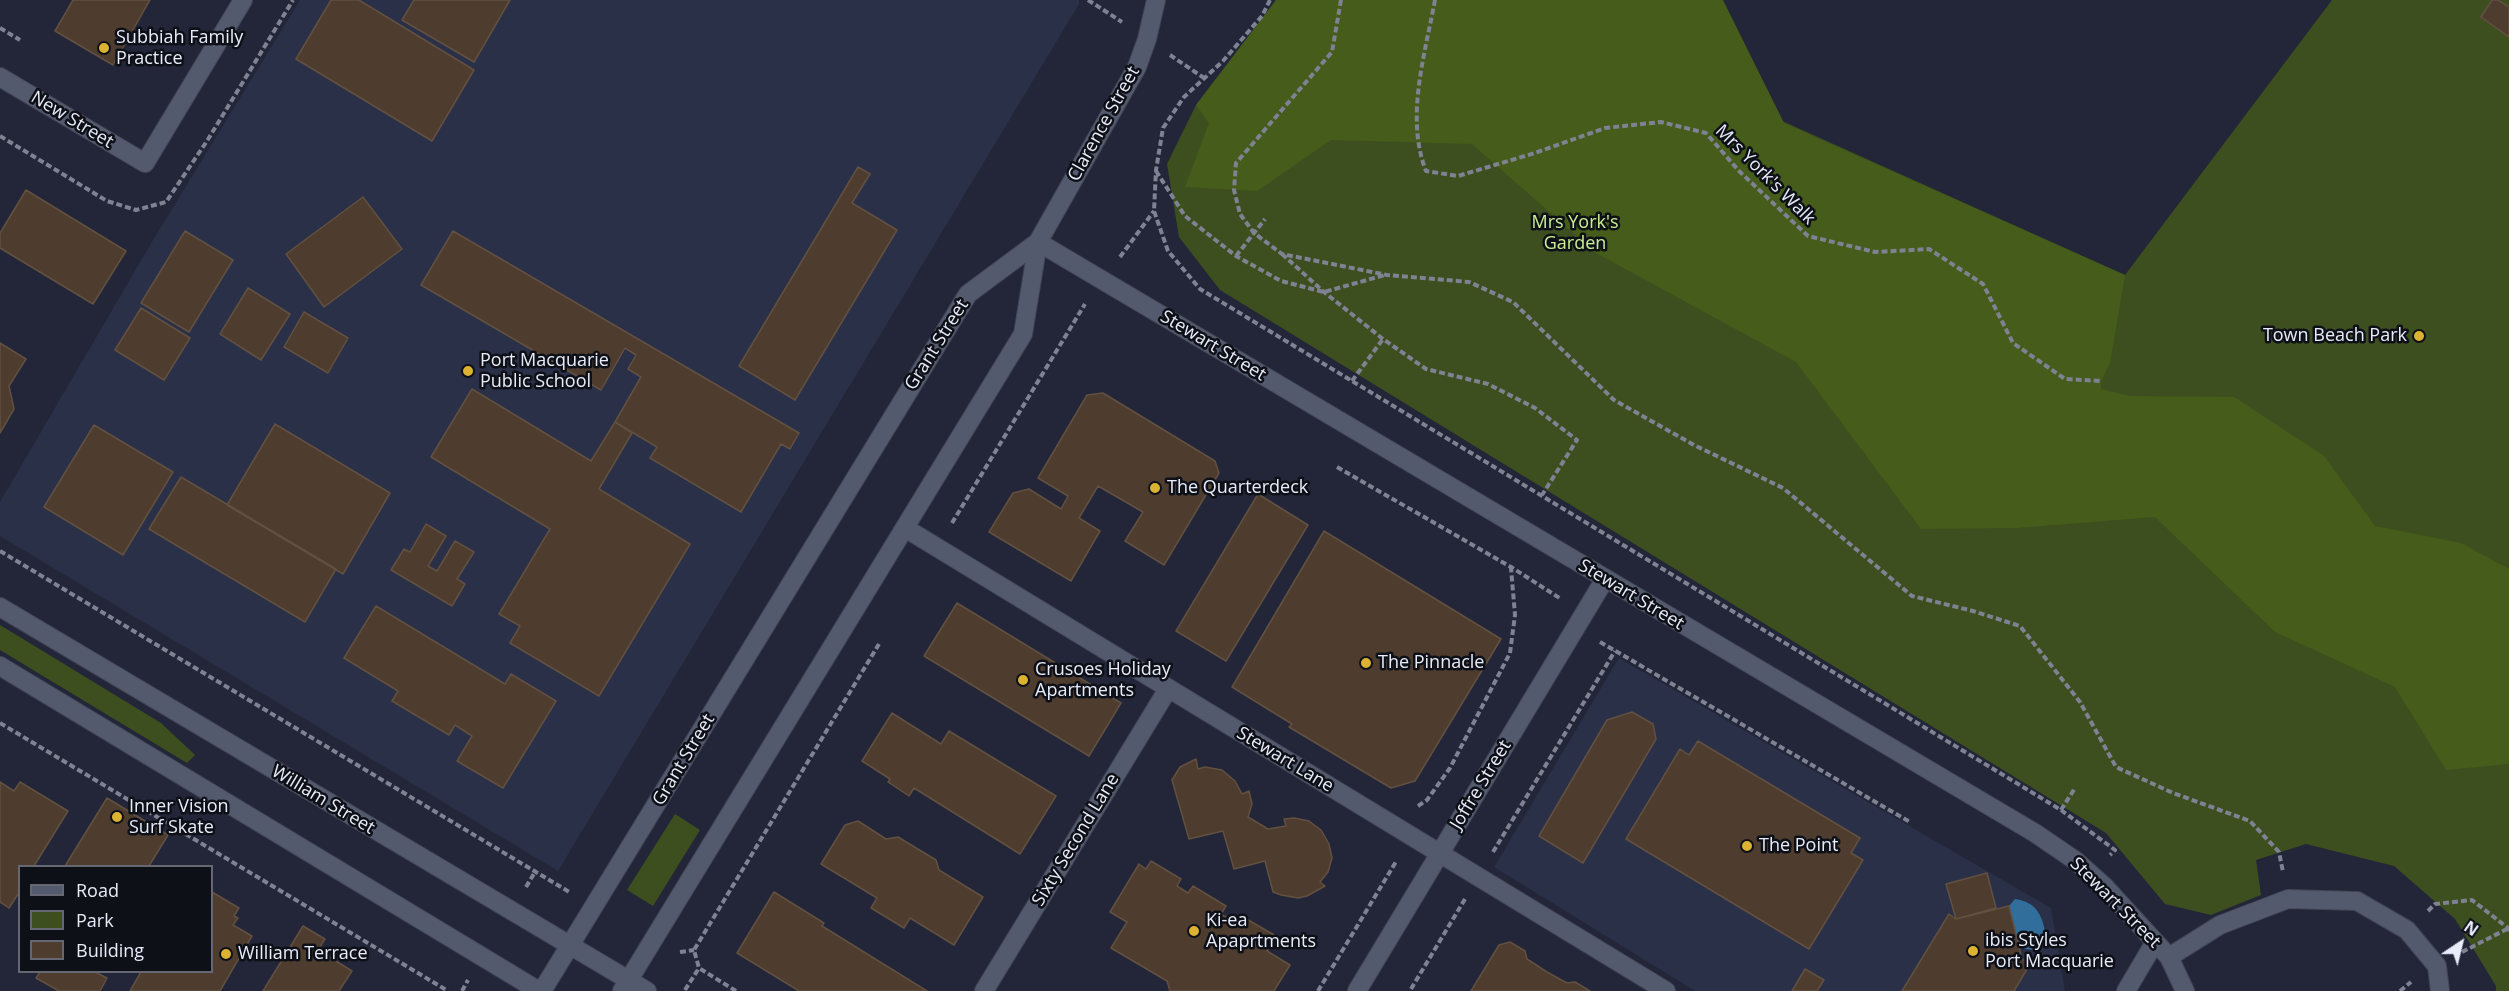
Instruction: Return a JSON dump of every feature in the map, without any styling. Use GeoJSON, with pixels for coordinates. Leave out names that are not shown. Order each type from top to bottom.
{"type":"FeatureCollection","features":[{"type":"Feature","properties":{"kind":"street","name":"New Street"},"geometry":{"type":"LineString","coordinates":[[0,77],[145,163],[243,0]]}},
{"type":"Feature","properties":{"kind":"street","name":"Clarence Street"},"geometry":{"type":"LineString","coordinates":[[1038,242],[1137,67],[1147,39],[1156,0]]}},
{"type":"Feature","properties":{"kind":"street"},"geometry":{"type":"LineString","coordinates":[[625,986],[1023,334],[1038,242]]}},
{"type":"Feature","properties":{"kind":"street","name":"Stewart Street"},"geometry":{"type":"LineString","coordinates":[[1038,242],[2035,833],[2076,861],[2105,887],[2169,957],[2185,991]]}},
{"type":"Feature","properties":{"kind":"street","name":"Grant Street"},"geometry":{"type":"LineString","coordinates":[[541,991],[968,294],[1038,242]]}},
{"type":"Feature","properties":{"kind":"street","name":"Stewart Lane"},"geometry":{"type":"LineString","coordinates":[[905,528],[1666,991]]}},
{"type":"Feature","properties":{"kind":"street","name":"Joffre Street"},"geometry":{"type":"LineString","coordinates":[[1357,991],[1605,579]]}},
{"type":"Feature","properties":{"kind":"street","name":"William Street"},"geometry":{"type":"LineString","coordinates":[[0,606],[570,946],[625,986],[647,991]]}},
{"type":"Feature","properties":{"kind":"street"},"geometry":{"type":"LineString","coordinates":[[0,666],[541,991]]}},
{"type":"Feature","properties":{"kind":"street","name":"Sixty Second Lane"},"geometry":{"type":"LineString","coordinates":[[984,991],[1168,689]]}},
{"type":"Feature","properties":{"kind":"street"},"geometry":{"type":"LineString","coordinates":[[2169,957],[2220,925],[2288,899],[2357,901],[2407,930],[2437,966],[2440,991]]}},
{"type":"Feature","properties":{"kind":"street"},"geometry":{"type":"LineString","coordinates":[[2126,991],[2155,942]]}},
{"type":"Feature","properties":{"kind":"path"},"geometry":{"type":"LineString","coordinates":[[1088,0],[1099,7]]}},
{"type":"Feature","properties":{"kind":"path"},"geometry":{"type":"LineString","coordinates":[[1270,0],[1262,16],[1223,61],[1184,96],[1163,128],[1156,170],[1154,211],[1168,252],[1200,289],[2061,810],[2115,850],[2109,855]]}},
{"type":"Feature","properties":{"kind":"path"},"geometry":{"type":"LineString","coordinates":[[1341,0],[1332,52],[1236,163],[1234,190],[1240,214],[1254,233],[1282,254],[1323,292],[1426,369],[1488,384],[1535,408],[1577,440],[1542,495]]}},
{"type":"Feature","properties":{"kind":"path","name":"Mrs York's Walk"},"geometry":{"type":"LineString","coordinates":[[1435,0],[1418,90],[1418,151],[1426,171],[1458,176],[1535,153],[1605,128],[1661,122],[1706,133],[1739,171],[1808,236],[1875,252],[1929,249],[1983,284],[2013,343],[2065,379],[2101,381]]}},
{"type":"Feature","properties":{"kind":"path"},"geometry":{"type":"LineString","coordinates":[[0,28],[20,40]]}},
{"type":"Feature","properties":{"kind":"path"},"geometry":{"type":"LineString","coordinates":[[1195,72],[1204,78]]}},
{"type":"Feature","properties":{"kind":"path"},"geometry":{"type":"LineString","coordinates":[[1156,170],[1185,216],[1236,255],[1281,281],[1323,292],[1387,274]]}},
{"type":"Feature","properties":{"kind":"path"},"geometry":{"type":"LineString","coordinates":[[1149,218],[1154,211]]}},
{"type":"Feature","properties":{"kind":"path"},"geometry":{"type":"LineString","coordinates":[[1236,255],[1265,219]]}},
{"type":"Feature","properties":{"kind":"path"},"geometry":{"type":"LineString","coordinates":[[1282,254],[1387,274],[1469,282],[1513,302],[1614,400],[1694,445],[1783,488],[1912,596],[1973,611],[2020,626],[2080,702],[2116,766],[2173,793],[2250,821],[2279,852]]}},
{"type":"Feature","properties":{"kind":"path"},"geometry":{"type":"LineString","coordinates":[[950,526],[1076,316]]}},
{"type":"Feature","properties":{"kind":"path"},"geometry":{"type":"LineString","coordinates":[[1352,381],[1383,339]]}},
{"type":"Feature","properties":{"kind":"path"},"geometry":{"type":"LineString","coordinates":[[1337,467],[1510,567],[1564,601]]}},
{"type":"Feature","properties":{"kind":"path"},"geometry":{"type":"LineString","coordinates":[[0,551],[574,894]]}},
{"type":"Feature","properties":{"kind":"path"},"geometry":{"type":"LineString","coordinates":[[1417,806],[1427,800],[1450,768],[1510,653],[1515,615],[1510,567]]}},
{"type":"Feature","properties":{"kind":"path"},"geometry":{"type":"LineString","coordinates":[[1601,642],[1910,822]]}},
{"type":"Feature","properties":{"kind":"path"},"geometry":{"type":"LineString","coordinates":[[736,991],[699,968],[694,950],[879,644]]}},
{"type":"Feature","properties":{"kind":"path"},"geometry":{"type":"LineString","coordinates":[[1490,858],[1615,651]]}},
{"type":"Feature","properties":{"kind":"path"},"geometry":{"type":"LineString","coordinates":[[0,723],[448,991]]}},
{"type":"Feature","properties":{"kind":"path"},"geometry":{"type":"LineString","coordinates":[[2061,810],[2074,788]]}},
{"type":"Feature","properties":{"kind":"path"},"geometry":{"type":"LineString","coordinates":[[1318,991],[1397,859]]}},
{"type":"Feature","properties":{"kind":"path"},"geometry":{"type":"LineString","coordinates":[[522,894],[536,872]]}},
{"type":"Feature","properties":{"kind":"path"},"geometry":{"type":"LineString","coordinates":[[1411,989],[1466,897]]}},
{"type":"Feature","properties":{"kind":"path"},"geometry":{"type":"LineString","coordinates":[[2435,904],[2472,900],[2509,929],[2472,947]]}},
{"type":"Feature","properties":{"kind":"path"},"geometry":{"type":"LineString","coordinates":[[674,952],[694,950]]}},
{"type":"Feature","properties":{"kind":"path"},"geometry":{"type":"LineString","coordinates":[[685,990],[699,968]]}},
{"type":"Feature","properties":{"kind":"path"},"geometry":{"type":"LineString","coordinates":[[2400,991],[2412,981]]}},
{"type":"Feature","properties":{"kind":"shaded area","name":"Port Macquarie Public School"},"geometry":{"type":"Polygon","coordinates":[[[300,0],[1079,0],[1079,4],[558,871],[0,536],[0,502],[153,240],[300,0]]]}},
{"type":"Feature","properties":{"kind":"shaded area"},"geometry":{"type":"Polygon","coordinates":[[[1619,658],[2051,908],[2065,991],[1695,991],[1494,867],[1619,658]]]}},
{"type":"Feature","properties":{"kind":"green space","name":"Mrs York's Garden"},"geometry":{"type":"Polygon","coordinates":[[[1276,0],[1780,120],[2125,275],[2332,0],[2509,0],[2509,991],[2496,991],[2496,986],[2455,919],[2394,866],[2306,844],[2256,860],[2261,895],[2211,915],[2165,904],[2106,833],[1220,290],[1179,237],[1167,164],[1196,105],[1276,0]]]}},
{"type":"Feature","properties":{"kind":"green space"},"geometry":{"type":"Polygon","coordinates":[[[1276,0],[1723,0],[1784,123],[2125,275],[2110,363],[2101,381],[2101,389],[2130,396],[2234,397],[2324,456],[2375,526],[2461,543],[2509,569],[2509,764],[2446,770],[2395,687],[2275,632],[2155,517],[2017,528],[1921,529],[1796,362],[1596,253],[1472,144],[1331,140],[1257,191],[1185,187],[1209,123],[1196,105],[1276,0]]]}},
{"type":"Feature","properties":{"kind":"green space"},"geometry":{"type":"Polygon","coordinates":[[[0,625],[161,723],[195,755],[187,763],[0,650],[0,625]]]}},
{"type":"Feature","properties":{"kind":"green space"},"geometry":{"type":"Polygon","coordinates":[[[675,814],[700,830],[653,906],[627,890],[675,814]]]}},
{"type":"Feature","properties":{"kind":"water"},"geometry":{"type":"Polygon","coordinates":[[[2015,899],[2034,907],[2041,917],[2046,937],[2035,950],[2025,949],[2018,943],[2009,906],[2015,899]]]}},
{"type":"Feature","properties":{"kind":"building","name":"Subbiah Family Practice"},"geometry":{"type":"Polygon","coordinates":[[[73,0],[150,0],[113,65],[55,31],[73,0]]]}},
{"type":"Feature","properties":{"kind":"building"},"geometry":{"type":"Polygon","coordinates":[[[331,0],[359,0],[474,70],[432,141],[296,59],[331,0]]]}},
{"type":"Feature","properties":{"kind":"building"},"geometry":{"type":"Polygon","coordinates":[[[414,0],[510,0],[474,62],[402,20],[414,0]]]}},
{"type":"Feature","properties":{"kind":"building"},"geometry":{"type":"Polygon","coordinates":[[[2492,0],[2498,0],[2509,7],[2509,37],[2481,17],[2492,0]]]}},
{"type":"Feature","properties":{"kind":"building"},"geometry":{"type":"Polygon","coordinates":[[[858,167],[870,174],[852,203],[897,230],[795,400],[739,366],[858,167]]]}},
{"type":"Feature","properties":{"kind":"building"},"geometry":{"type":"Polygon","coordinates":[[[26,190],[126,251],[93,304],[0,248],[0,233],[26,190]]]}},
{"type":"Feature","properties":{"kind":"building"},"geometry":{"type":"Polygon","coordinates":[[[363,197],[402,249],[324,307],[286,254],[363,197]]]}},
{"type":"Feature","properties":{"kind":"building"},"geometry":{"type":"Polygon","coordinates":[[[185,231],[233,260],[189,332],[141,303],[185,231]]]}},
{"type":"Feature","properties":{"kind":"building"},"geometry":{"type":"Polygon","coordinates":[[[453,231],[799,433],[790,449],[781,444],[741,512],[650,458],[657,447],[615,422],[641,377],[628,369],[636,355],[625,348],[601,390],[421,285],[453,231]]]}},
{"type":"Feature","properties":{"kind":"building"},"geometry":{"type":"Polygon","coordinates":[[[248,288],[290,314],[261,360],[220,334],[248,288]]]}},
{"type":"Feature","properties":{"kind":"building"},"geometry":{"type":"Polygon","coordinates":[[[141,308],[190,338],[164,380],[115,350],[141,308]]]}},
{"type":"Feature","properties":{"kind":"building"},"geometry":{"type":"Polygon","coordinates":[[[304,312],[348,338],[328,373],[284,347],[304,312]]]}},
{"type":"Feature","properties":{"kind":"building"},"geometry":{"type":"Polygon","coordinates":[[[0,343],[26,359],[9,386],[14,409],[0,433],[0,343]]]}},
{"type":"Feature","properties":{"kind":"building"},"geometry":{"type":"Polygon","coordinates":[[[472,389],[591,461],[615,422],[632,433],[599,489],[690,544],[599,696],[510,643],[520,626],[499,614],[550,529],[431,457],[472,389]]]}},
{"type":"Feature","properties":{"kind":"building","name":"The Quarterdeck"},"geometry":{"type":"Polygon","coordinates":[[[1103,393],[1215,461],[1219,473],[1164,565],[1125,541],[1143,512],[1098,486],[1079,518],[1100,531],[1071,581],[989,532],[1013,493],[1029,489],[1061,509],[1068,496],[1038,478],[1087,395],[1103,393]]]}},
{"type":"Feature","properties":{"kind":"building"},"geometry":{"type":"Polygon","coordinates":[[[275,424],[390,493],[343,574],[227,505],[275,424]]]}},
{"type":"Feature","properties":{"kind":"building"},"geometry":{"type":"Polygon","coordinates":[[[94,425],[173,472],[123,555],[44,507],[94,425]]]}},
{"type":"Feature","properties":{"kind":"building"},"geometry":{"type":"Polygon","coordinates":[[[181,477],[336,569],[305,622],[149,529],[181,477]]]}},
{"type":"Feature","properties":{"kind":"building"},"geometry":{"type":"Polygon","coordinates":[[[1258,494],[1308,525],[1226,661],[1176,631],[1258,494]]]}},
{"type":"Feature","properties":{"kind":"building"},"geometry":{"type":"Polygon","coordinates":[[[426,524],[446,536],[428,566],[437,571],[455,541],[474,552],[457,579],[465,584],[452,606],[391,570],[404,549],[410,552],[426,524]]]}},
{"type":"Feature","properties":{"kind":"building","name":"The Pinnacle"},"geometry":{"type":"Polygon","coordinates":[[[1324,531],[1501,639],[1415,781],[1391,788],[1289,727],[1292,724],[1232,687],[1324,531]]]}},
{"type":"Feature","properties":{"kind":"building","name":"Crusoes Holiday Apartments"},"geometry":{"type":"Polygon","coordinates":[[[957,603],[1121,703],[1089,756],[924,656],[957,603]]]}},
{"type":"Feature","properties":{"kind":"building"},"geometry":{"type":"Polygon","coordinates":[[[376,606],[505,684],[511,674],[556,701],[503,788],[457,761],[472,736],[455,725],[449,735],[392,701],[398,691],[344,658],[376,606]]]}},
{"type":"Feature","properties":{"kind":"building"},"geometry":{"type":"Polygon","coordinates":[[[1632,712],[1653,724],[1656,739],[1583,863],[1539,836],[1607,720],[1632,712]]]}},
{"type":"Feature","properties":{"kind":"building"},"geometry":{"type":"Polygon","coordinates":[[[892,713],[941,744],[949,731],[1056,796],[1020,854],[914,788],[909,796],[888,782],[890,779],[862,761],[892,713]]]}},
{"type":"Feature","properties":{"kind":"building","name":"The Point"},"geometry":{"type":"Polygon","coordinates":[[[1698,741],[1860,838],[1851,853],[1863,860],[1809,949],[1626,839],[1680,749],[1689,755],[1698,741]]]}},
{"type":"Feature","properties":{"kind":"building"},"geometry":{"type":"Polygon","coordinates":[[[1196,759],[1198,769],[1205,767],[1222,770],[1235,781],[1242,794],[1249,791],[1252,804],[1248,817],[1268,829],[1286,826],[1284,819],[1294,818],[1309,821],[1321,830],[1329,844],[1332,858],[1328,872],[1320,882],[1325,886],[1307,896],[1298,898],[1281,895],[1273,892],[1265,861],[1234,869],[1223,831],[1189,839],[1172,780],[1180,767],[1196,759]]]}},
{"type":"Feature","properties":{"kind":"building"},"geometry":{"type":"Polygon","coordinates":[[[0,782],[14,791],[20,782],[68,811],[35,865],[18,865],[18,894],[9,908],[0,902],[0,782]]]}},
{"type":"Feature","properties":{"kind":"building","name":"Inner Vision Surf Skate"},"geometry":{"type":"Polygon","coordinates":[[[107,798],[168,835],[150,865],[66,865],[107,798]]]}},
{"type":"Feature","properties":{"kind":"building"},"geometry":{"type":"Polygon","coordinates":[[[858,821],[886,839],[898,837],[936,860],[939,870],[983,897],[954,945],[910,918],[904,928],[871,908],[877,898],[821,864],[845,825],[858,821]]]}},
{"type":"Feature","properties":{"kind":"building","name":"Ki-ea Apaprtments"},"geometry":{"type":"Polygon","coordinates":[[[1151,861],[1181,879],[1177,886],[1188,893],[1193,886],[1226,906],[1221,914],[1238,925],[1243,917],[1276,936],[1267,951],[1290,965],[1274,991],[1170,991],[1167,981],[1111,948],[1127,922],[1110,912],[1139,864],[1146,869],[1151,861]]]}},
{"type":"Feature","properties":{"kind":"building"},"geometry":{"type":"Polygon","coordinates":[[[1987,873],[1996,908],[1956,919],[1946,884],[1987,873]]]}},
{"type":"Feature","properties":{"kind":"building"},"geometry":{"type":"Polygon","coordinates":[[[774,892],[824,923],[822,926],[927,991],[799,991],[737,953],[774,892]]]}},
{"type":"Feature","properties":{"kind":"building","name":"William Terrace"},"geometry":{"type":"Polygon","coordinates":[[[213,893],[239,908],[234,916],[238,918],[233,925],[252,936],[220,991],[130,991],[140,973],[213,973],[213,893]]]}},
{"type":"Feature","properties":{"kind":"building","name":"ibis Styles Port Macquarie"},"geometry":{"type":"Polygon","coordinates":[[[2009,906],[2022,959],[2030,964],[2014,991],[1902,991],[1949,914],[1956,919],[2009,906]]]}},
{"type":"Feature","properties":{"kind":"building"},"geometry":{"type":"Polygon","coordinates":[[[303,926],[325,939],[318,950],[352,971],[339,991],[263,991],[303,926]]]}},
{"type":"Feature","properties":{"kind":"building"},"geometry":{"type":"Polygon","coordinates":[[[1510,942],[1525,951],[1527,959],[1547,972],[1567,983],[1575,982],[1590,991],[1471,991],[1499,945],[1510,942]]]}},
{"type":"Feature","properties":{"kind":"building"},"geometry":{"type":"Polygon","coordinates":[[[1805,969],[1824,980],[1817,991],[1792,991],[1805,969]]]}},
{"type":"Feature","properties":{"kind":"building"},"geometry":{"type":"Polygon","coordinates":[[[39,973],[97,973],[107,978],[100,991],[59,991],[36,978],[39,973]]]}},
{"type":"Feature","properties":{"kind":"place","name":"Subbiah Family Practice"},"geometry":{"type":"Point","coordinates":[104,48]}},
{"type":"Feature","properties":{"kind":"place","name":"Town Beach Park"},"geometry":{"type":"Point","coordinates":[2419,336]}},
{"type":"Feature","properties":{"kind":"place","name":"Port Macquarie Public School"},"geometry":{"type":"Point","coordinates":[468,371]}},
{"type":"Feature","properties":{"kind":"place","name":"The Quarterdeck"},"geometry":{"type":"Point","coordinates":[1155,488]}},
{"type":"Feature","properties":{"kind":"place","name":"The Pinnacle"},"geometry":{"type":"Point","coordinates":[1366,663]}},
{"type":"Feature","properties":{"kind":"place","name":"Crusoes Holiday Apartments"},"geometry":{"type":"Point","coordinates":[1023,680]}},
{"type":"Feature","properties":{"kind":"place","name":"Inner Vision Surf Skate"},"geometry":{"type":"Point","coordinates":[117,817]}},
{"type":"Feature","properties":{"kind":"place","name":"The Point"},"geometry":{"type":"Point","coordinates":[1747,846]}},
{"type":"Feature","properties":{"kind":"place","name":"Ki-ea Apaprtments"},"geometry":{"type":"Point","coordinates":[1194,931]}},
{"type":"Feature","properties":{"kind":"place","name":"ibis Styles Port Macquarie"},"geometry":{"type":"Point","coordinates":[1973,951]}},
{"type":"Feature","properties":{"kind":"place","name":"William Terrace"},"geometry":{"type":"Point","coordinates":[226,954]}}]}
